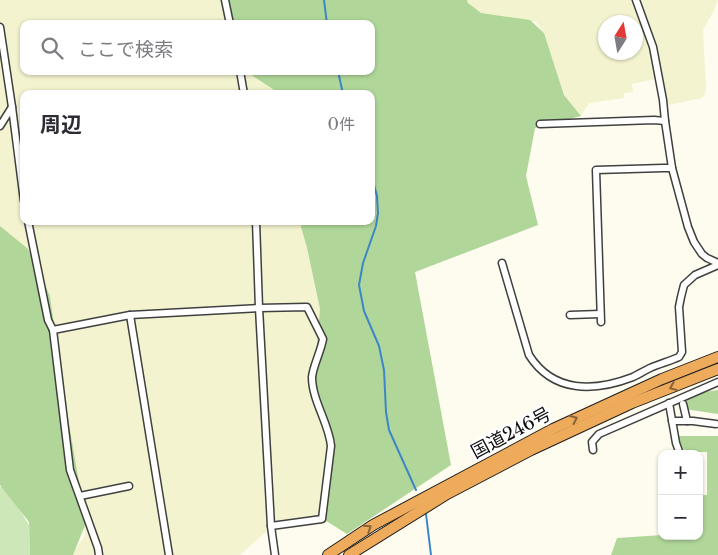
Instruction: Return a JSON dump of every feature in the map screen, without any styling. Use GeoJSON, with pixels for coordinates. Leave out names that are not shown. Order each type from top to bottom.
{"type":"FeatureCollection","features":[{"type":"Feature","properties":{"kind":"highway","name":"国道246号"},"geometry":{"type":"LineString","coordinates":[[328,555],[373,525],[553,429],[662,379],[718,357]]}},
{"type":"Feature","properties":{"kind":"highway","name":"国道246号"},"geometry":{"type":"LineString","coordinates":[[348,555],[447,494],[531,450],[632,403],[718,368]]}},
{"type":"Feature","properties":{"kind":"street"},"geometry":{"type":"LineString","coordinates":[[225,0],[229,20]]}},
{"type":"Feature","properties":{"kind":"street"},"geometry":{"type":"LineString","coordinates":[[636,0],[652,47],[663,100],[672,168],[688,227],[694,242],[702,254],[718,264]]}},
{"type":"Feature","properties":{"kind":"street"},"geometry":{"type":"LineString","coordinates":[[0,27],[20,170]]}},
{"type":"Feature","properties":{"kind":"street"},"geometry":{"type":"LineString","coordinates":[[241,75],[243,90]]}},
{"type":"Feature","properties":{"kind":"street"},"geometry":{"type":"LineString","coordinates":[[0,126],[12,107]]}},
{"type":"Feature","properties":{"kind":"street"},"geometry":{"type":"LineString","coordinates":[[540,124],[654,120],[665,122]]}},
{"type":"Feature","properties":{"kind":"street"},"geometry":{"type":"LineString","coordinates":[[601,322],[596,170],[672,168]]}},
{"type":"Feature","properties":{"kind":"street"},"geometry":{"type":"LineString","coordinates":[[29,225],[48,320],[53,330],[70,470],[99,555]]}},
{"type":"Feature","properties":{"kind":"street"},"geometry":{"type":"LineString","coordinates":[[256,225],[271,526],[275,555]]}},
{"type":"Feature","properties":{"kind":"street"},"geometry":{"type":"LineString","coordinates":[[502,263],[529,355],[536,366],[553,380],[581,387],[597,386],[633,377],[652,367],[679,357],[682,352],[679,307],[684,284],[695,275],[718,264]]}},
{"type":"Feature","properties":{"kind":"street"},"geometry":{"type":"LineString","coordinates":[[53,330],[130,315],[307,307],[323,339],[312,376],[314,390],[331,446],[322,519],[271,526]]}},
{"type":"Feature","properties":{"kind":"street"},"geometry":{"type":"LineString","coordinates":[[570,315],[600,314]]}},
{"type":"Feature","properties":{"kind":"street"},"geometry":{"type":"LineString","coordinates":[[130,315],[169,555]]}},
{"type":"Feature","properties":{"kind":"street"},"geometry":{"type":"LineString","coordinates":[[593,450],[592,442],[599,434],[718,382]]}},
{"type":"Feature","properties":{"kind":"street"},"geometry":{"type":"LineString","coordinates":[[669,404],[679,450]]}},
{"type":"Feature","properties":{"kind":"street"},"geometry":{"type":"LineString","coordinates":[[683,404],[687,421]]}},
{"type":"Feature","properties":{"kind":"street"},"geometry":{"type":"LineString","coordinates":[[672,421],[716,424]]}},
{"type":"Feature","properties":{"kind":"street"},"geometry":{"type":"LineString","coordinates":[[80,496],[129,486]]}},
{"type":"Feature","properties":{"kind":"green space"},"geometry":{"type":"Polygon","coordinates":[[[0,0],[221,0],[225,20],[20,20],[20,75],[252,75],[274,90],[20,90],[20,225],[301,225],[320,309],[330,444],[320,515],[266,532],[240,555],[72,555],[85,535],[75,459],[61,397],[51,304],[35,255],[0,230],[0,0]]]}},
{"type":"Feature","properties":{"kind":"green space"},"geometry":{"type":"Polygon","coordinates":[[[228,0],[467,0],[468,3],[481,13],[530,20],[544,33],[564,95],[581,116],[535,128],[526,176],[538,225],[415,272],[451,465],[347,534],[323,519],[330,444],[314,380],[320,309],[301,227],[301,225],[375,225],[375,90],[274,90],[252,75],[375,75],[375,20],[230,20],[228,0]]]}},
{"type":"Feature","properties":{"kind":"green space"},"geometry":{"type":"Polygon","coordinates":[[[466,0],[633,0],[639,15],[598,15],[598,60],[643,60],[643,25],[647,35],[655,79],[632,84],[633,92],[624,93],[624,98],[589,103],[581,116],[564,95],[544,33],[536,22],[512,17],[489,17],[474,10],[466,0]]]}},
{"type":"Feature","properties":{"kind":"green space"},"geometry":{"type":"Polygon","coordinates":[[[641,0],[718,0],[703,31],[706,89],[702,98],[668,105],[655,46],[641,0]]]}},
{"type":"Feature","properties":{"kind":"green space"},"geometry":{"type":"Polygon","coordinates":[[[0,226],[28,249],[50,296],[62,383],[86,523],[73,555],[30,555],[29,522],[0,485],[0,226]]]}},
{"type":"Feature","properties":{"kind":"green space"},"geometry":{"type":"Polygon","coordinates":[[[718,390],[718,414],[684,409],[683,401],[698,393],[718,390]]]}},
{"type":"Feature","properties":{"kind":"green space"},"geometry":{"type":"Polygon","coordinates":[[[677,436],[718,436],[718,555],[611,555],[617,538],[658,535],[658,540],[703,540],[703,495],[707,495],[707,452],[703,452],[703,450],[684,450],[677,436]]]}},
{"type":"Feature","properties":{"kind":"green space"},"geometry":{"type":"Polygon","coordinates":[[[5,486],[29,525],[30,555],[0,555],[0,487],[5,486]]]}},
{"type":"Feature","properties":{"kind":"waterway"},"geometry":{"type":"LineString","coordinates":[[324,0],[326,20]]}},
{"type":"Feature","properties":{"kind":"waterway"},"geometry":{"type":"LineString","coordinates":[[339,75],[342,90]]}},
{"type":"Feature","properties":{"kind":"waterway"},"geometry":{"type":"LineString","coordinates":[[375,189],[378,213],[376,226],[363,263],[359,285],[364,311],[379,346],[384,370],[389,430],[416,490]]}},
{"type":"Feature","properties":{"kind":"waterway"},"geometry":{"type":"LineString","coordinates":[[426,514],[431,555]]}}]}
